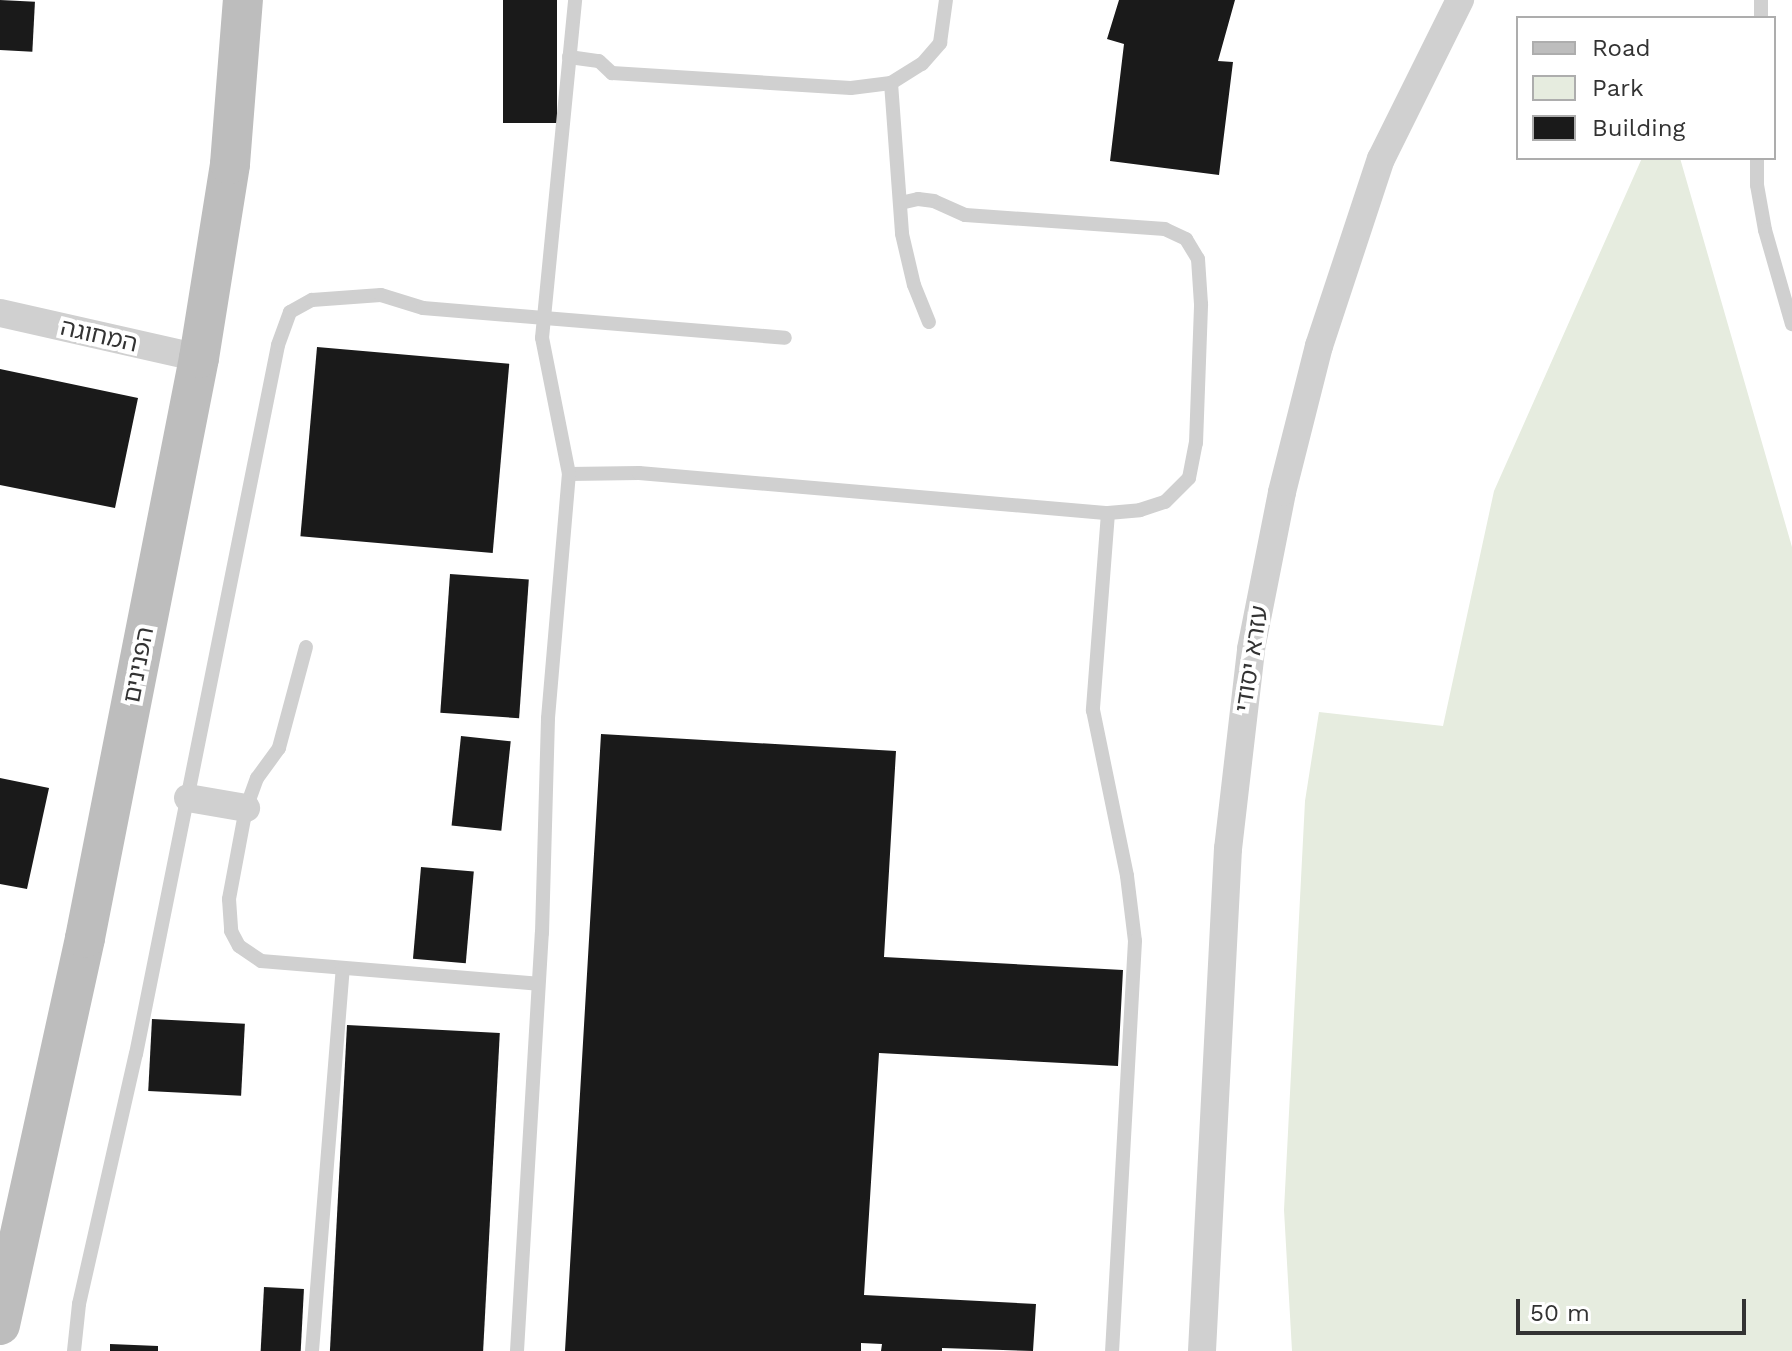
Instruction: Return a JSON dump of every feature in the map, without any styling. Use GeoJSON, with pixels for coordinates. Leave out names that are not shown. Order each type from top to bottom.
{"type":"FeatureCollection","features":[{"type":"Feature","properties":{"kind":"street","name":"הפנינים"},"geometry":{"type":"LineString","coordinates":[[2,1302],[85,938],[199,358],[230,164],[243,0]]}},
{"type":"Feature","properties":{"kind":"street","name":"עזרא יסודי"},"geometry":{"type":"LineString","coordinates":[[1202,1351],[1228,849],[1251,649],[1282,492],[1319,346],[1381,159],[1446,22],[1460,0]]}},
{"type":"Feature","properties":{"kind":"street","name":"המחוגה"},"geometry":{"type":"LineString","coordinates":[[0,313],[199,358]]}},
{"type":"Feature","properties":{"kind":"street"},"geometry":{"type":"LineString","coordinates":[[188,798],[246,808]]}},
{"type":"Feature","properties":{"kind":"lane"},"geometry":{"type":"LineString","coordinates":[[517,1351],[538,984],[548,718],[569,474],[542,338],[575,0]]}},
{"type":"Feature","properties":{"kind":"lane"},"geometry":{"type":"LineString","coordinates":[[569,57],[599,61],[612,73],[851,88],[891,83],[922,64],[940,43],[946,0]]}},
{"type":"Feature","properties":{"kind":"lane"},"geometry":{"type":"LineString","coordinates":[[891,83],[906,257],[929,322]]}},
{"type":"Feature","properties":{"kind":"lane"},"geometry":{"type":"LineString","coordinates":[[1757,160],[1757,185],[1765,230],[1792,324]]}},
{"type":"Feature","properties":{"kind":"lane"},"geometry":{"type":"LineString","coordinates":[[569,474],[639,473],[1108,513],[1140,510],[1165,502],[1189,478],[1196,443],[1201,304],[1198,259],[1186,239],[1165,229],[965,215],[934,201],[918,199],[900,203]]}},
{"type":"Feature","properties":{"kind":"lane"},"geometry":{"type":"LineString","coordinates":[[74,1351],[79,1304],[136,1054],[278,345],[290,312],[312,300],[381,295],[423,308],[785,338]]}},
{"type":"Feature","properties":{"kind":"lane"},"geometry":{"type":"LineString","coordinates":[[1108,513],[1093,710],[1127,876],[1135,941],[1112,1351]]}},
{"type":"Feature","properties":{"kind":"lane"},"geometry":{"type":"LineString","coordinates":[[306,647],[279,748],[257,778],[246,808],[229,899],[231,931],[239,946],[261,961],[538,984]]}},
{"type":"Feature","properties":{"kind":"lane"},"geometry":{"type":"LineString","coordinates":[[312,1351],[343,968]]}},
{"type":"Feature","properties":{"kind":"green space"},"geometry":{"type":"Polygon","coordinates":[[[1641,160],[1681,160],[1792,547],[1792,1351],[1292,1351],[1284,1210],[1305,801],[1319,712],[1443,726],[1494,491],[1641,160]]]}},
{"type":"Feature","properties":{"kind":"building"},"geometry":{"type":"Polygon","coordinates":[[[0,0],[35,2],[32,52],[0,50],[0,0]]]}},
{"type":"Feature","properties":{"kind":"building"},"geometry":{"type":"Polygon","coordinates":[[[503,0],[557,0],[557,123],[503,123],[503,0]]]}},
{"type":"Feature","properties":{"kind":"building"},"geometry":{"type":"Polygon","coordinates":[[[1119,0],[1235,0],[1218,61],[1233,62],[1219,175],[1110,161],[1124,44],[1107,39],[1119,0]]]}},
{"type":"Feature","properties":{"kind":"building"},"geometry":{"type":"Polygon","coordinates":[[[317,347],[509,364],[493,553],[300,536],[317,347]]]}},
{"type":"Feature","properties":{"kind":"building"},"geometry":{"type":"Polygon","coordinates":[[[0,369],[138,398],[115,508],[0,485],[0,369]]]}},
{"type":"Feature","properties":{"kind":"building"},"geometry":{"type":"Polygon","coordinates":[[[450,574],[529,580],[519,718],[440,713],[450,574]]]}},
{"type":"Feature","properties":{"kind":"building"},"geometry":{"type":"Polygon","coordinates":[[[601,734],[896,751],[884,957],[1123,970],[1118,1066],[879,1053],[864,1295],[1036,1304],[1033,1351],[942,1348],[942,1351],[881,1351],[882,1344],[861,1343],[861,1351],[565,1351],[601,734]]]}},
{"type":"Feature","properties":{"kind":"building"},"geometry":{"type":"Polygon","coordinates":[[[461,736],[511,741],[501,831],[452,826],[461,736]]]}},
{"type":"Feature","properties":{"kind":"building"},"geometry":{"type":"Polygon","coordinates":[[[0,778],[49,788],[27,889],[0,884],[0,778]]]}},
{"type":"Feature","properties":{"kind":"building"},"geometry":{"type":"Polygon","coordinates":[[[421,867],[474,872],[466,963],[413,959],[421,867]]]}},
{"type":"Feature","properties":{"kind":"building"},"geometry":{"type":"Polygon","coordinates":[[[152,1019],[245,1024],[241,1096],[148,1091],[152,1019]]]}},
{"type":"Feature","properties":{"kind":"building"},"geometry":{"type":"Polygon","coordinates":[[[347,1025],[500,1033],[483,1351],[330,1351],[347,1025]]]}},
{"type":"Feature","properties":{"kind":"building"},"geometry":{"type":"Polygon","coordinates":[[[264,1287],[304,1289],[301,1351],[261,1351],[264,1287]]]}},
{"type":"Feature","properties":{"kind":"building"},"geometry":{"type":"Polygon","coordinates":[[[110,1344],[158,1346],[158,1351],[110,1351],[110,1344]]]}}]}
